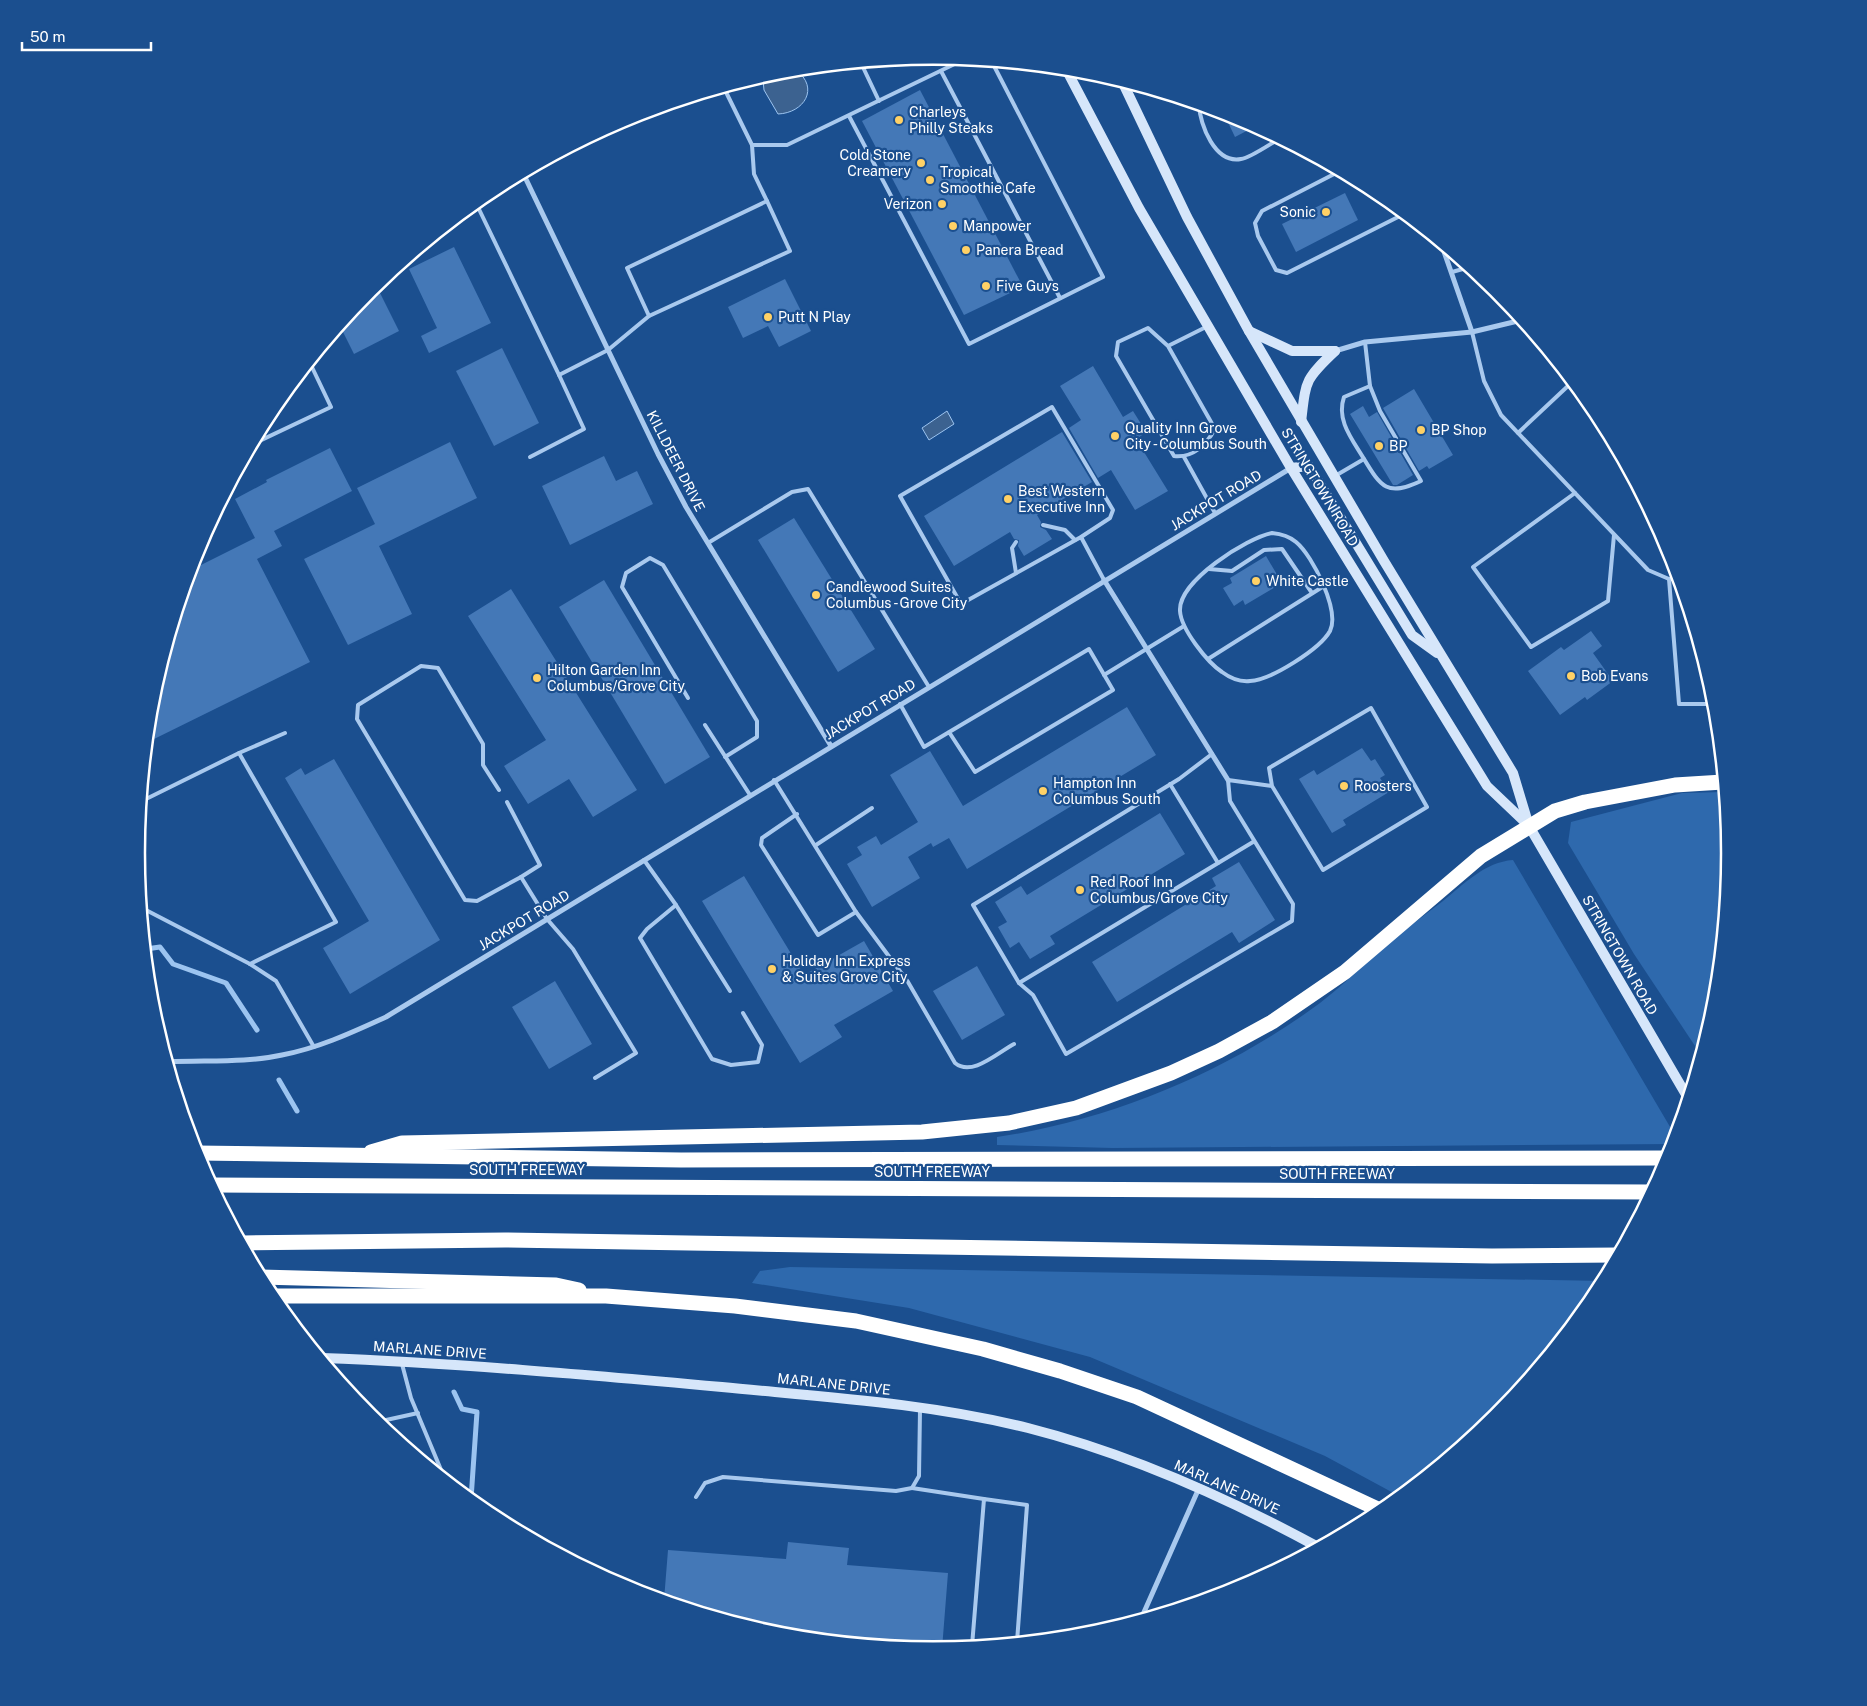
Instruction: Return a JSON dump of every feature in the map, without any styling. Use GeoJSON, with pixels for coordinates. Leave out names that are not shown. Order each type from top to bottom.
{"type":"FeatureCollection","features":[{"type":"Feature","properties":{"kind":"highway"},"geometry":{"type":"LineString","coordinates":[[354,1157],[402,1143],[922,1132],[1009,1123],[1076,1108],[1219,1051],[1272,1022],[1345,972],[1481,856],[1555,811],[1585,802],[1675,785],[1718,782]]}},
{"type":"Feature","properties":{"kind":"highway"},"geometry":{"type":"LineString","coordinates":[[204,1153],[354,1157],[681,1160],[1661,1158]]}},
{"type":"Feature","properties":{"kind":"highway","name":"SOUTH FREEWAY"},"geometry":{"type":"LineString","coordinates":[[219,1185],[1645,1192]]}},
{"type":"Feature","properties":{"kind":"highway"},"geometry":{"type":"LineString","coordinates":[[249,1243],[505,1240],[1492,1256],[1611,1255]]}},
{"type":"Feature","properties":{"kind":"highway"},"geometry":{"type":"LineString","coordinates":[[270,1277],[556,1285],[606,1296]]}},
{"type":"Feature","properties":{"kind":"highway"},"geometry":{"type":"LineString","coordinates":[[282,1296],[606,1296],[735,1306],[856,1321],[983,1349],[1060,1371],[1137,1397],[1373,1507]]}},
{"type":"Feature","properties":{"kind":"main road","name":"STRINGTOWN ROAD"},"geometry":{"type":"LineString","coordinates":[[1070,77],[1139,208],[1291,468],[1487,786],[1529,826]]}},
{"type":"Feature","properties":{"kind":"main road","name":"STRINGTOWN ROAD"},"geometry":{"type":"LineString","coordinates":[[1125,89],[1187,217],[1249,331],[1301,422],[1513,773],[1529,826],[1684,1092]]}},
{"type":"Feature","properties":{"kind":"main road"},"geometry":{"type":"LineString","coordinates":[[1249,331],[1292,351],[1335,351]]}},
{"type":"Feature","properties":{"kind":"main road"},"geometry":{"type":"LineString","coordinates":[[1301,422],[1307,381],[1312,372],[1335,351]]}},
{"type":"Feature","properties":{"kind":"main road"},"geometry":{"type":"LineString","coordinates":[[1291,468],[1310,466],[1412,636],[1442,656]]}},
{"type":"Feature","properties":{"kind":"main road","name":"MARLANE DRIVE"},"geometry":{"type":"LineString","coordinates":[[329,1358],[526,1369],[878,1402],[975,1416],[1030,1429],[1108,1452],[1199,1488],[1313,1543]]}},
{"type":"Feature","properties":{"kind":"street","name":"KILLDEER DRIVE"},"geometry":{"type":"LineString","coordinates":[[526,179],[658,454],[708,543],[831,746]]}},
{"type":"Feature","properties":{"kind":"street"},"geometry":{"type":"LineString","coordinates":[[1445,255],[1472,332]]}},
{"type":"Feature","properties":{"kind":"street"},"geometry":{"type":"LineString","coordinates":[[1335,351],[1365,342],[1472,332],[1515,322]]}},
{"type":"Feature","properties":{"kind":"street","name":"JACKPOT ROAD"},"geometry":{"type":"LineString","coordinates":[[173,1062],[242,1060],[282,1056],[314,1047],[386,1017],[1291,468]]}},
{"type":"Feature","properties":{"kind":"street"},"geometry":{"type":"LineString","coordinates":[[1104,580],[1228,780]]}},
{"type":"Feature","properties":{"kind":"street"},"geometry":{"type":"LineString","coordinates":[[1144,1612],[1199,1488]]}},
{"type":"Feature","properties":{"kind":"lane"},"geometry":{"type":"LineString","coordinates":[[752,145],[787,145],[952,66]]}},
{"type":"Feature","properties":{"kind":"lane"},"geometry":{"type":"LineString","coordinates":[[849,116],[969,344],[1103,277],[995,68]]}},
{"type":"Feature","properties":{"kind":"lane"},"geometry":{"type":"LineString","coordinates":[[864,69],[879,101]]}},
{"type":"Feature","properties":{"kind":"lane"},"geometry":{"type":"LineString","coordinates":[[941,71],[1060,298]]}},
{"type":"Feature","properties":{"kind":"lane"},"geometry":{"type":"LineString","coordinates":[[559,375],[608,350],[649,316],[790,251],[754,174],[752,145],[726,93]]}},
{"type":"Feature","properties":{"kind":"lane"},"geometry":{"type":"LineString","coordinates":[[1200,112],[1212,144],[1226,158],[1241,159],[1273,142]]}},
{"type":"Feature","properties":{"kind":"lane"},"geometry":{"type":"LineString","coordinates":[[1334,175],[1262,212],[1255,223],[1258,236],[1276,270],[1287,273],[1398,217]]}},
{"type":"Feature","properties":{"kind":"lane"},"geometry":{"type":"LineString","coordinates":[[649,316],[627,268],[767,201]]}},
{"type":"Feature","properties":{"kind":"lane"},"geometry":{"type":"LineString","coordinates":[[479,210],[584,429],[530,457]]}},
{"type":"Feature","properties":{"kind":"lane"},"geometry":{"type":"LineString","coordinates":[[1452,272],[1462,269]]}},
{"type":"Feature","properties":{"kind":"lane"},"geometry":{"type":"LineString","coordinates":[[1168,346],[1208,326]]}},
{"type":"Feature","properties":{"kind":"lane"},"geometry":{"type":"LineString","coordinates":[[1148,328],[1168,346],[1215,429],[1206,445],[1184,457],[1174,456],[1116,356],[1118,342],[1148,328]]}},
{"type":"Feature","properties":{"kind":"lane"},"geometry":{"type":"LineString","coordinates":[[1472,332],[1484,381],[1501,415],[1648,570],[1670,579],[1679,704],[1707,704]]}},
{"type":"Feature","properties":{"kind":"lane"},"geometry":{"type":"LineString","coordinates":[[1365,342],[1370,386],[1380,411],[1421,481],[1404,489],[1390,490],[1378,482],[1341,419],[1341,407],[1344,397],[1370,386]]}},
{"type":"Feature","properties":{"kind":"lane"},"geometry":{"type":"LineString","coordinates":[[263,439],[331,407],[312,368]]}},
{"type":"Feature","properties":{"kind":"lane"},"geometry":{"type":"LineString","coordinates":[[1518,433],[1569,386]]}},
{"type":"Feature","properties":{"kind":"lane"},"geometry":{"type":"LineString","coordinates":[[1052,407],[1112,510],[1110,518],[1081,537],[961,604],[900,496],[1052,407]]}},
{"type":"Feature","properties":{"kind":"lane"},"geometry":{"type":"LineString","coordinates":[[1184,457],[1215,514]]}},
{"type":"Feature","properties":{"kind":"lane"},"geometry":{"type":"LineString","coordinates":[[1334,477],[1364,458]]}},
{"type":"Feature","properties":{"kind":"lane"},"geometry":{"type":"LineString","coordinates":[[708,543],[792,492],[808,489],[929,687]]}},
{"type":"Feature","properties":{"kind":"lane"},"geometry":{"type":"LineString","coordinates":[[1575,494],[1473,568],[1531,647],[1608,600],[1614,535]]}},
{"type":"Feature","properties":{"kind":"lane"},"geometry":{"type":"LineString","coordinates":[[1043,525],[1065,530],[1075,540]]}},
{"type":"Feature","properties":{"kind":"lane"},"geometry":{"type":"LineString","coordinates":[[1272,533],[1285,535],[1298,543],[1310,558],[1324,586],[1330,598],[1331,629],[1320,644],[1292,663],[1251,681],[1231,678],[1214,666],[1184,626],[1180,609],[1186,594],[1200,576],[1258,536],[1272,533]]}},
{"type":"Feature","properties":{"kind":"lane"},"geometry":{"type":"LineString","coordinates":[[1081,537],[1104,580]]}},
{"type":"Feature","properties":{"kind":"lane"},"geometry":{"type":"LineString","coordinates":[[1016,542],[1012,548],[1016,573]]}},
{"type":"Feature","properties":{"kind":"lane"},"geometry":{"type":"LineString","coordinates":[[1209,569],[1232,571],[1264,550],[1282,549],[1312,594]]}},
{"type":"Feature","properties":{"kind":"lane"},"geometry":{"type":"LineString","coordinates":[[688,698],[622,588],[626,572],[650,558],[663,565],[757,721],[757,737],[726,757]]}},
{"type":"Feature","properties":{"kind":"lane"},"geometry":{"type":"LineString","coordinates":[[1208,659],[1324,586]]}},
{"type":"Feature","properties":{"kind":"lane"},"geometry":{"type":"LineString","coordinates":[[1104,674],[1184,626]]}},
{"type":"Feature","properties":{"kind":"lane"},"geometry":{"type":"LineString","coordinates":[[900,704],[924,747],[949,732],[1089,649],[1113,690],[975,772],[949,732]]}},
{"type":"Feature","properties":{"kind":"lane"},"geometry":{"type":"LineString","coordinates":[[499,790],[483,765],[484,744],[438,668],[421,666],[358,705],[357,719],[465,900],[477,902],[540,865],[508,802]]}},
{"type":"Feature","properties":{"kind":"lane"},"geometry":{"type":"LineString","coordinates":[[1371,708],[1427,807],[1323,870],[1272,786],[1269,768],[1371,708]]}},
{"type":"Feature","properties":{"kind":"lane"},"geometry":{"type":"LineString","coordinates":[[705,725],[750,795]]}},
{"type":"Feature","properties":{"kind":"lane"},"geometry":{"type":"LineString","coordinates":[[147,798],[285,733]]}},
{"type":"Feature","properties":{"kind":"lane"},"geometry":{"type":"LineString","coordinates":[[239,754],[336,922],[250,964]]}},
{"type":"Feature","properties":{"kind":"lane"},"geometry":{"type":"LineString","coordinates":[[1212,754],[1170,784],[973,904],[1019,983],[1033,995],[1066,1054],[1292,921],[1293,904],[1253,842],[1230,801],[1228,780],[1272,786]]}},
{"type":"Feature","properties":{"kind":"lane"},"geometry":{"type":"LineString","coordinates":[[774,780],[797,814],[856,912],[908,982],[955,1063],[962,1068],[972,1068],[1014,1044]]}},
{"type":"Feature","properties":{"kind":"lane"},"geometry":{"type":"LineString","coordinates":[[1170,784],[1218,863]]}},
{"type":"Feature","properties":{"kind":"lane"},"geometry":{"type":"LineString","coordinates":[[816,845],[872,808]]}},
{"type":"Feature","properties":{"kind":"lane"},"geometry":{"type":"LineString","coordinates":[[797,814],[762,838],[761,845],[818,935],[856,912]]}},
{"type":"Feature","properties":{"kind":"lane"},"geometry":{"type":"LineString","coordinates":[[1019,983],[1253,842]]}},
{"type":"Feature","properties":{"kind":"lane"},"geometry":{"type":"LineString","coordinates":[[644,860],[676,904],[730,991]]}},
{"type":"Feature","properties":{"kind":"lane"},"geometry":{"type":"LineString","coordinates":[[521,877],[547,919],[573,949],[636,1052],[595,1078]]}},
{"type":"Feature","properties":{"kind":"lane"},"geometry":{"type":"LineString","coordinates":[[676,904],[647,929],[640,938],[712,1058],[731,1065],[758,1062],[762,1045],[743,1013]]}},
{"type":"Feature","properties":{"kind":"lane"},"geometry":{"type":"LineString","coordinates":[[148,911],[250,964],[276,981],[314,1047]]}},
{"type":"Feature","properties":{"kind":"lane"},"geometry":{"type":"LineString","coordinates":[[402,1362],[411,1398],[440,1466]]}},
{"type":"Feature","properties":{"kind":"lane"},"geometry":{"type":"LineString","coordinates":[[912,1488],[919,1476],[920,1407]]}},
{"type":"Feature","properties":{"kind":"lane"},"geometry":{"type":"LineString","coordinates":[[387,1420],[418,1413]]}},
{"type":"Feature","properties":{"kind":"lane"},"geometry":{"type":"LineString","coordinates":[[696,1497],[705,1483],[723,1477],[896,1491],[912,1488],[1027,1505],[1017,1636]]}},
{"type":"Feature","properties":{"kind":"lane"},"geometry":{"type":"LineString","coordinates":[[973,1639],[984,1499]]}},
{"type":"Feature","properties":{"kind":"shaded area"},"geometry":{"type":"Polygon","coordinates":[[[802,76],[807,84],[808,92],[806,98],[795,109],[787,113],[778,114],[764,90],[763,84],[802,76]]]}},
{"type":"Feature","properties":{"kind":"shaded area"},"geometry":{"type":"Polygon","coordinates":[[[947,411],[954,424],[929,440],[922,428],[947,411]]]}},
{"type":"Feature","properties":{"kind":"shaded area"},"geometry":{"type":"Polygon","coordinates":[[[1719,792],[1720,801],[1720,905],[1715,956],[1697,1049],[1634,954],[1568,843],[1571,822],[1682,793],[1719,792]]]}},
{"type":"Feature","properties":{"kind":"shaded area"},"geometry":{"type":"Polygon","coordinates":[[[1513,860],[1671,1129],[1666,1144],[1113,1148],[997,1145],[997,1137],[1083,1119],[1167,1090],[1246,1051],[1320,1003],[1395,938],[1475,875],[1484,869],[1513,860]]]}},
{"type":"Feature","properties":{"kind":"shaded area"},"geometry":{"type":"Polygon","coordinates":[[[790,1267],[1595,1281],[1559,1333],[1526,1373],[1491,1410],[1453,1445],[1393,1493],[1325,1456],[1090,1357],[909,1308],[752,1283],[760,1271],[790,1267]]]}},
{"type":"Feature","properties":{"kind":"building"},"geometry":{"type":"Polygon","coordinates":[[[920,90],[1023,287],[964,315],[862,121],[920,90]]]}},
{"type":"Feature","properties":{"kind":"building"},"geometry":{"type":"Polygon","coordinates":[[[1228,122],[1247,131],[1235,137],[1228,122]]]}},
{"type":"Feature","properties":{"kind":"building"},"geometry":{"type":"Polygon","coordinates":[[[1345,193],[1358,220],[1296,252],[1282,224],[1345,193]]]}},
{"type":"Feature","properties":{"kind":"building"},"geometry":{"type":"Polygon","coordinates":[[[454,247],[491,323],[429,353],[421,336],[437,328],[409,269],[454,247]]]}},
{"type":"Feature","properties":{"kind":"building","name":"Putt N Play"},"geometry":{"type":"Polygon","coordinates":[[[785,279],[811,331],[779,347],[768,326],[743,338],[728,307],[785,279]]]}},
{"type":"Feature","properties":{"kind":"building"},"geometry":{"type":"Polygon","coordinates":[[[380,293],[399,331],[354,354],[343,331],[380,293]]]}},
{"type":"Feature","properties":{"kind":"building"},"geometry":{"type":"Polygon","coordinates":[[[502,348],[539,423],[494,446],[456,371],[502,348]]]}},
{"type":"Feature","properties":{"kind":"building","name":"Quality Inn Grove City - Columbus South"},"geometry":{"type":"Polygon","coordinates":[[[1093,366],[1123,417],[1133,411],[1143,427],[1141,429],[1144,434],[1136,439],[1168,491],[1135,510],[1111,470],[1098,478],[1069,428],[1081,420],[1060,386],[1093,366]]]}},
{"type":"Feature","properties":{"kind":"building","name":"BP Shop"},"geometry":{"type":"Polygon","coordinates":[[[1414,389],[1453,455],[1429,469],[1427,466],[1419,471],[1383,408],[1414,389]]]}},
{"type":"Feature","properties":{"kind":"building","name":"BP"},"geometry":{"type":"Polygon","coordinates":[[[1363,406],[1369,417],[1377,412],[1413,475],[1397,485],[1393,485],[1350,414],[1363,406]]]}},
{"type":"Feature","properties":{"kind":"building","name":"Best Western Executive Inn"},"geometry":{"type":"Polygon","coordinates":[[[1062,432],[1092,482],[1037,515],[1041,522],[1040,527],[1046,530],[1052,539],[1024,556],[1018,546],[1019,540],[1014,539],[1010,532],[954,566],[924,516],[1062,432]]]}},
{"type":"Feature","properties":{"kind":"building"},"geometry":{"type":"Polygon","coordinates":[[[450,442],[477,498],[379,546],[412,614],[348,645],[304,559],[375,524],[357,488],[450,442]]]}},
{"type":"Feature","properties":{"kind":"building"},"geometry":{"type":"Polygon","coordinates":[[[330,448],[352,491],[274,531],[282,546],[257,559],[310,662],[154,739],[172,649],[200,566],[255,538],[235,499],[267,482],[266,480],[330,448]]]}},
{"type":"Feature","properties":{"kind":"building"},"geometry":{"type":"Polygon","coordinates":[[[604,456],[616,481],[637,471],[653,504],[570,545],[542,486],[604,456]]]}},
{"type":"Feature","properties":{"kind":"building","name":"Candlewood Suites Columbus - Grove City"},"geometry":{"type":"Polygon","coordinates":[[[794,518],[875,649],[838,672],[758,540],[794,518]]]}},
{"type":"Feature","properties":{"kind":"building","name":"White Castle"},"geometry":{"type":"Polygon","coordinates":[[[1266,556],[1282,583],[1245,605],[1243,600],[1234,606],[1223,588],[1232,583],[1230,578],[1266,556]]]}},
{"type":"Feature","properties":{"kind":"building"},"geometry":{"type":"Polygon","coordinates":[[[604,580],[710,757],[665,784],[559,607],[604,580]]]}},
{"type":"Feature","properties":{"kind":"building","name":"Hilton Garden Inn Columbus/Grove City"},"geometry":{"type":"Polygon","coordinates":[[[511,589],[637,790],[593,817],[569,779],[528,804],[504,766],[546,740],[468,616],[511,589]]]}},
{"type":"Feature","properties":{"kind":"building","name":"Bob Evans"},"geometry":{"type":"Polygon","coordinates":[[[1591,631],[1602,646],[1593,653],[1613,681],[1587,700],[1585,697],[1560,715],[1528,671],[1561,647],[1564,650],[1591,631]]]}},
{"type":"Feature","properties":{"kind":"building","name":"Hampton Inn Columbus South"},"geometry":{"type":"Polygon","coordinates":[[[1127,707],[1156,755],[967,869],[949,838],[933,847],[931,843],[908,857],[920,878],[872,907],[847,864],[862,855],[857,847],[876,836],[881,845],[918,822],[890,775],[930,751],[963,806],[1127,707]]]}},
{"type":"Feature","properties":{"kind":"building","name":"Roosters"},"geometry":{"type":"Polygon","coordinates":[[[1362,748],[1371,761],[1375,759],[1385,775],[1380,778],[1389,792],[1343,820],[1346,825],[1332,833],[1299,779],[1314,770],[1317,775],[1362,748]]]}},
{"type":"Feature","properties":{"kind":"building"},"geometry":{"type":"Polygon","coordinates":[[[334,759],[440,940],[350,994],[323,948],[369,921],[285,778],[301,768],[305,775],[334,759]]]}},
{"type":"Feature","properties":{"kind":"building","name":"Red Roof Inn Columbus/Grove City"},"geometry":{"type":"Polygon","coordinates":[[[1160,813],[1185,854],[1050,936],[1055,944],[1030,959],[1019,942],[1010,948],[998,927],[1007,922],[995,902],[1021,886],[1027,895],[1160,813]]]}},
{"type":"Feature","properties":{"kind":"building"},"geometry":{"type":"Polygon","coordinates":[[[1239,862],[1275,920],[1239,943],[1232,932],[1117,1002],[1092,962],[1216,886],[1212,878],[1239,862]]]}},
{"type":"Feature","properties":{"kind":"building","name":"Holiday Inn Express & Suites Grove City"},"geometry":{"type":"Polygon","coordinates":[[[744,876],[804,975],[864,941],[893,991],[834,1025],[842,1037],[800,1063],[702,901],[744,876]]]}},
{"type":"Feature","properties":{"kind":"building"},"geometry":{"type":"Polygon","coordinates":[[[977,966],[1005,1015],[962,1040],[933,991],[977,966]]]}},
{"type":"Feature","properties":{"kind":"building"},"geometry":{"type":"Polygon","coordinates":[[[555,981],[592,1044],[549,1069],[512,1007],[555,981]]]}},
{"type":"Feature","properties":{"kind":"building"},"geometry":{"type":"Polygon","coordinates":[[[788,1542],[849,1548],[847,1565],[948,1573],[943,1641],[882,1639],[780,1626],[730,1614],[665,1593],[668,1550],[786,1559],[788,1542]]]}},
{"type":"Feature","properties":{"kind":"waterway"},"geometry":{"type":"LineString","coordinates":[[151,948],[160,947],[173,964],[226,983],[257,1030]]}},
{"type":"Feature","properties":{"kind":"waterway"},"geometry":{"type":"LineString","coordinates":[[279,1080],[297,1111]]}},
{"type":"Feature","properties":{"kind":"waterway"},"geometry":{"type":"LineString","coordinates":[[454,1392],[462,1409],[477,1412],[472,1491]]}},
{"type":"Feature","properties":{"kind":"place","name":"Charleys Philly Steaks"},"geometry":{"type":"Point","coordinates":[899,120]}},
{"type":"Feature","properties":{"kind":"place","name":"Cold Stone Creamery"},"geometry":{"type":"Point","coordinates":[921,163]}},
{"type":"Feature","properties":{"kind":"place","name":"Tropical Smoothie Cafe"},"geometry":{"type":"Point","coordinates":[930,180]}},
{"type":"Feature","properties":{"kind":"place","name":"Verizon"},"geometry":{"type":"Point","coordinates":[942,204]}},
{"type":"Feature","properties":{"kind":"place","name":"Sonic"},"geometry":{"type":"Point","coordinates":[1326,212]}},
{"type":"Feature","properties":{"kind":"place","name":"Manpower"},"geometry":{"type":"Point","coordinates":[953,226]}},
{"type":"Feature","properties":{"kind":"place","name":"Panera Bread"},"geometry":{"type":"Point","coordinates":[966,250]}},
{"type":"Feature","properties":{"kind":"place","name":"Five Guys"},"geometry":{"type":"Point","coordinates":[986,286]}},
{"type":"Feature","properties":{"kind":"place","name":"Putt N Play"},"geometry":{"type":"Point","coordinates":[768,317]}},
{"type":"Feature","properties":{"kind":"place","name":"BP Shop"},"geometry":{"type":"Point","coordinates":[1421,430]}},
{"type":"Feature","properties":{"kind":"place","name":"Quality Inn Grove City - Columbus South"},"geometry":{"type":"Point","coordinates":[1115,436]}},
{"type":"Feature","properties":{"kind":"place","name":"BP"},"geometry":{"type":"Point","coordinates":[1379,446]}},
{"type":"Feature","properties":{"kind":"place","name":"Best Western Executive Inn"},"geometry":{"type":"Point","coordinates":[1008,499]}},
{"type":"Feature","properties":{"kind":"place","name":"White Castle"},"geometry":{"type":"Point","coordinates":[1256,581]}},
{"type":"Feature","properties":{"kind":"place","name":"Candlewood Suites Columbus - Grove City"},"geometry":{"type":"Point","coordinates":[816,595]}},
{"type":"Feature","properties":{"kind":"place","name":"Bob Evans"},"geometry":{"type":"Point","coordinates":[1571,676]}},
{"type":"Feature","properties":{"kind":"place","name":"Hilton Garden Inn Columbus/Grove City"},"geometry":{"type":"Point","coordinates":[537,678]}},
{"type":"Feature","properties":{"kind":"place","name":"Roosters"},"geometry":{"type":"Point","coordinates":[1344,786]}},
{"type":"Feature","properties":{"kind":"place","name":"Hampton Inn Columbus South"},"geometry":{"type":"Point","coordinates":[1043,791]}},
{"type":"Feature","properties":{"kind":"place","name":"Red Roof Inn Columbus/Grove City"},"geometry":{"type":"Point","coordinates":[1080,890]}},
{"type":"Feature","properties":{"kind":"place","name":"Holiday Inn Express & Suites Grove City"},"geometry":{"type":"Point","coordinates":[772,969]}}]}
